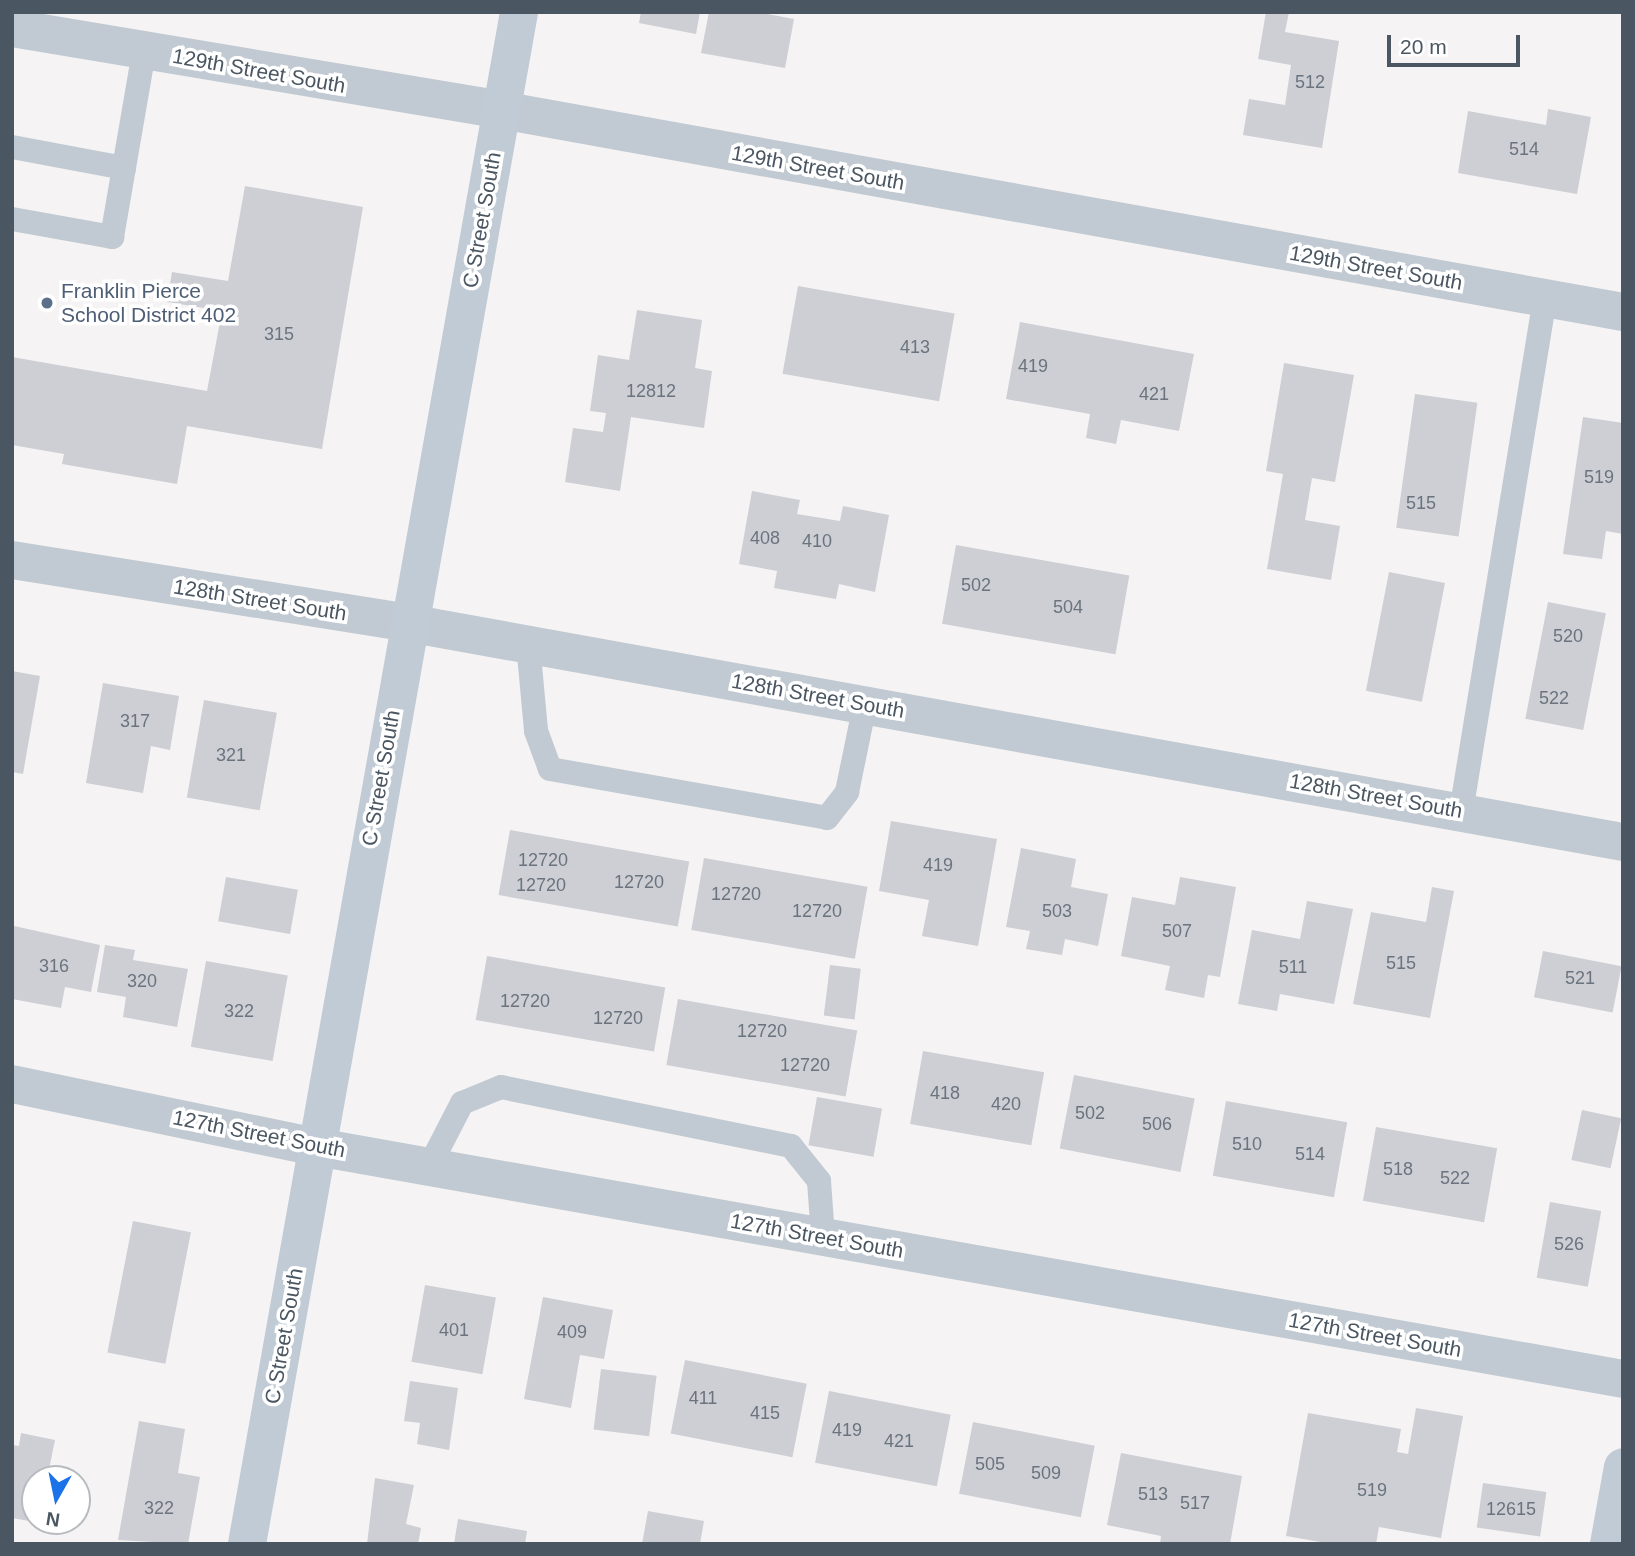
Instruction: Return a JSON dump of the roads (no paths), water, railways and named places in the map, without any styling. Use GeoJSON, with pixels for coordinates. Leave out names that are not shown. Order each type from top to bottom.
{"type":"FeatureCollection","features":[{"type":"Feature","properties":{"kind":"street","name":"C Street South"},"geometry":{"type":"LineString","coordinates":[[247,1544],[408,623],[519,12]]}},
{"type":"Feature","properties":{"kind":"street","name":"129th Street South"},"geometry":{"type":"LineString","coordinates":[[12,28],[502,110],[1623,312]]}},
{"type":"Feature","properties":{"kind":"street","name":"128th Street South"},"geometry":{"type":"LineString","coordinates":[[12,561],[408,623],[1623,842]]}},
{"type":"Feature","properties":{"kind":"street","name":"127th Street South"},"geometry":{"type":"LineString","coordinates":[[12,1084],[317,1147],[1623,1379]]}},
{"type":"Feature","properties":{"kind":"street"},"geometry":{"type":"LineString","coordinates":[[1609,1544],[1623,1467]]}},
{"type":"Feature","properties":{"kind":"lane"},"geometry":{"type":"LineString","coordinates":[[12,219],[112,237],[144,51]]}},
{"type":"Feature","properties":{"kind":"lane"},"geometry":{"type":"LineString","coordinates":[[12,147],[124,167]]}},
{"type":"Feature","properties":{"kind":"lane"},"geometry":{"type":"LineString","coordinates":[[1461,812],[1545,298]]}},
{"type":"Feature","properties":{"kind":"lane"},"geometry":{"type":"LineString","coordinates":[[528,645],[536,731],[550,769],[813,816],[827,818],[846,792],[864,705]]}},
{"type":"Feature","properties":{"kind":"lane"},"geometry":{"type":"LineString","coordinates":[[429,1167],[462,1103],[501,1087],[791,1146],[819,1181],[823,1237]]}},
{"type":"Feature","properties":{"kind":"place","name":"Franklin Pierce School District 402"},"geometry":{"type":"Point","coordinates":[47,303]}}]}
